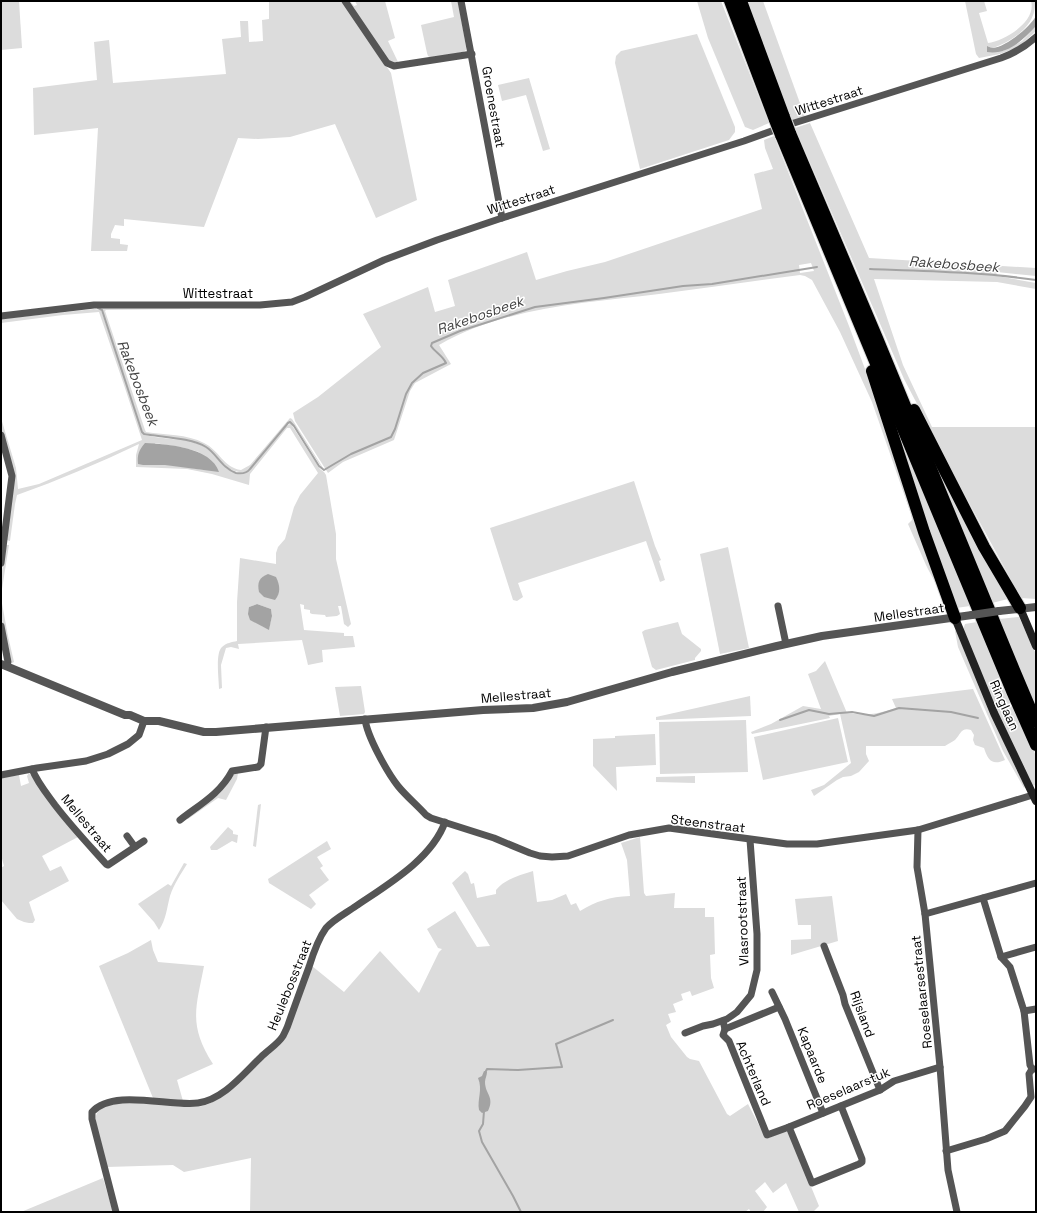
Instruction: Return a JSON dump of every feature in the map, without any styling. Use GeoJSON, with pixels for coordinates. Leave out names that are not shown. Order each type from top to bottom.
{"type":"FeatureCollection","features":[{"type":"Feature","properties":{"kind":"highway"},"geometry":{"type":"LineString","coordinates":[[730,1],[872,339],[1036,722]]}},
{"type":"Feature","properties":{"kind":"highway"},"geometry":{"type":"LineString","coordinates":[[741,1],[779,118]]}},
{"type":"Feature","properties":{"kind":"highway"},"geometry":{"type":"LineString","coordinates":[[872,339],[889,356],[924,430],[984,547],[1020,608]]}},
{"type":"Feature","properties":{"kind":"highway"},"geometry":{"type":"LineString","coordinates":[[872,339],[871,369],[924,532],[955,618]]}},
{"type":"Feature","properties":{"kind":"highway"},"geometry":{"type":"LineString","coordinates":[[872,339],[1012,691],[1036,745]]}},
{"type":"Feature","properties":{"kind":"main road"},"geometry":{"type":"LineString","coordinates":[[1020,608],[1036,646]]}},
{"type":"Feature","properties":{"kind":"main road","name":"Ringlaan"},"geometry":{"type":"LineString","coordinates":[[955,618],[994,713],[1035,797]]}},
{"type":"Feature","properties":{"kind":"street"},"geometry":{"type":"LineString","coordinates":[[345,1],[387,63],[394,66],[472,54]]}},
{"type":"Feature","properties":{"kind":"street","name":"Groenestraat"},"geometry":{"type":"LineString","coordinates":[[462,1],[502,218]]}},
{"type":"Feature","properties":{"kind":"street","name":"Wittestraat"},"geometry":{"type":"LineString","coordinates":[[1,316],[94,305],[221,306],[292,302],[384,260],[438,240],[502,218],[744,141],[794,123],[1014,54],[1024,48],[1036,37]]}},
{"type":"Feature","properties":{"kind":"street"},"geometry":{"type":"LineString","coordinates":[[1,435],[12,476],[1,563]]}},
{"type":"Feature","properties":{"kind":"street"},"geometry":{"type":"LineString","coordinates":[[778,606],[786,644]]}},
{"type":"Feature","properties":{"kind":"street","name":"Mellestraat"},"geometry":{"type":"LineString","coordinates":[[143,724],[173,725],[204,732],[216,732],[483,710],[533,708],[567,702],[672,672],[822,636],[1036,607]]}},
{"type":"Feature","properties":{"kind":"street"},"geometry":{"type":"LineString","coordinates":[[1,626],[8,662],[4,665],[125,715],[128,719],[143,724],[139,735],[128,744],[108,754],[86,761],[1,775]]}},
{"type":"Feature","properties":{"kind":"street","name":"Steenstraat"},"geometry":{"type":"LineString","coordinates":[[365,719],[370,736],[387,769],[398,785],[426,815],[494,838],[530,854],[540,856],[568,856],[629,835],[669,828],[786,844],[817,844],[918,830],[1035,797]]}},
{"type":"Feature","properties":{"kind":"street"},"geometry":{"type":"LineString","coordinates":[[180,820],[219,790],[226,782],[232,771],[258,767],[261,764],[266,727]]}},
{"type":"Feature","properties":{"kind":"street","name":"Mellestraat"},"geometry":{"type":"LineString","coordinates":[[32,769],[45,792],[73,828],[106,864],[108,865],[144,841]]}},
{"type":"Feature","properties":{"kind":"street","name":"Heulebosstraat"},"geometry":{"type":"LineString","coordinates":[[116,1212],[92,1119],[92,1112],[100,1105],[125,1100],[181,1104],[198,1103],[217,1096],[239,1079],[283,1036],[314,954],[326,928],[414,864],[435,843],[445,822]]}},
{"type":"Feature","properties":{"kind":"street","name":"Roeselaarsestraat"},"geometry":{"type":"LineString","coordinates":[[918,830],[917,867],[925,914],[940,1067],[946,1151],[950,1180],[957,1212]]}},
{"type":"Feature","properties":{"kind":"street","name":"Mellestraat"},"geometry":{"type":"LineString","coordinates":[[127,836],[135,847]]}},
{"type":"Feature","properties":{"kind":"street","name":"Vlasrootstraat"},"geometry":{"type":"LineString","coordinates":[[685,1033],[722,1021],[737,1012],[751,995],[757,970],[757,934],[750,840]]}},
{"type":"Feature","properties":{"kind":"street"},"geometry":{"type":"LineString","coordinates":[[925,914],[1036,883]]}},
{"type":"Feature","properties":{"kind":"street"},"geometry":{"type":"LineString","coordinates":[[946,1151],[1001,1133],[1031,1097],[1029,1074],[1034,1069],[1030,1066],[1024,1011],[1010,967],[1001,957],[983,898]]}},
{"type":"Feature","properties":{"kind":"street","name":"Rijsland"},"geometry":{"type":"LineString","coordinates":[[824,946],[843,995],[847,1011],[880,1090]]}},
{"type":"Feature","properties":{"kind":"street"},"geometry":{"type":"LineString","coordinates":[[1001,957],[1036,947]]}},
{"type":"Feature","properties":{"kind":"street","name":"Kapaarde"},"geometry":{"type":"LineString","coordinates":[[772,992],[823,1113]]}},
{"type":"Feature","properties":{"kind":"street"},"geometry":{"type":"LineString","coordinates":[[726,1029],[779,1007]]}},
{"type":"Feature","properties":{"kind":"street"},"geometry":{"type":"LineString","coordinates":[[1024,1011],[1036,1009]]}},
{"type":"Feature","properties":{"kind":"street","name":"Achterland"},"geometry":{"type":"LineString","coordinates":[[722,1021],[726,1029],[723,1035],[729,1041],[767,1135]]}},
{"type":"Feature","properties":{"kind":"street","name":"Roeselaarstuk"},"geometry":{"type":"LineString","coordinates":[[767,1135],[880,1090],[894,1081],[919,1072],[940,1067]]}},
{"type":"Feature","properties":{"kind":"street"},"geometry":{"type":"LineString","coordinates":[[790,1127],[812,1183],[859,1164],[862,1162],[862,1159],[841,1106]]}},
{"type":"Feature","properties":{"kind":"shaded area"},"geometry":{"type":"Polygon","coordinates":[[[1,1],[19,1],[22,48],[1,50],[1,1]]]}},
{"type":"Feature","properties":{"kind":"shaded area"},"geometry":{"type":"Polygon","coordinates":[[[269,1],[341,1],[348,10],[391,73],[417,200],[376,218],[335,124],[290,137],[258,139],[238,138],[204,227],[124,219],[124,226],[115,225],[111,238],[120,239],[120,244],[128,245],[127,251],[91,251],[98,128],[34,135],[33,88],[97,80],[94,42],[109,40],[113,83],[226,74],[222,39],[241,37],[240,21],[248,21],[249,42],[263,41],[262,20],[269,19],[269,1]]]}},
{"type":"Feature","properties":{"kind":"shaded area"},"geometry":{"type":"Polygon","coordinates":[[[347,1],[350,1],[354,6],[357,5],[355,1],[385,1],[395,38],[388,41],[398,62],[396,64],[387,61],[347,1]]]}},
{"type":"Feature","properties":{"kind":"shaded area"},"geometry":{"type":"Polygon","coordinates":[[[451,1],[458,1],[466,50],[463,52],[431,58],[427,53],[421,25],[454,17],[451,1]]]}},
{"type":"Feature","properties":{"kind":"shaded area"},"geometry":{"type":"Polygon","coordinates":[[[697,1],[721,1],[769,123],[753,130],[745,127],[708,38],[697,1]]]}},
{"type":"Feature","properties":{"kind":"shaded area"},"geometry":{"type":"Polygon","coordinates":[[[746,1],[763,1],[805,117],[792,121],[746,1]]]}},
{"type":"Feature","properties":{"kind":"shaded area"},"geometry":{"type":"Polygon","coordinates":[[[965,1],[984,1],[987,11],[979,13],[988,43],[1002,39],[1018,29],[1029,16],[1032,9],[1031,1],[1035,1],[1035,10],[1028,25],[1015,37],[993,48],[1003,51],[1022,41],[1036,26],[1036,31],[1019,47],[1000,54],[979,58],[976,54],[965,1]]]}},
{"type":"Feature","properties":{"kind":"shaded area"},"geometry":{"type":"Polygon","coordinates":[[[1036,16],[1036,26],[1020,41],[1002,51],[987,52],[987,46],[993,48],[998,47],[1011,40],[1023,31],[1036,16]]]}},
{"type":"Feature","properties":{"kind":"shaded area"},"geometry":{"type":"Polygon","coordinates":[[[697,34],[735,127],[735,132],[729,140],[640,169],[615,63],[616,56],[621,51],[697,34]]]}},
{"type":"Feature","properties":{"kind":"shaded area"},"geometry":{"type":"Polygon","coordinates":[[[529,78],[550,149],[543,151],[526,95],[502,101],[498,85],[529,78]]]}},
{"type":"Feature","properties":{"kind":"shaded area"},"geometry":{"type":"Polygon","coordinates":[[[810,123],[869,258],[1036,268],[1036,276],[997,272],[997,276],[1036,283],[1036,289],[997,282],[874,279],[903,365],[932,427],[1036,427],[1036,599],[1021,598],[904,379],[795,128],[810,123]]]}},
{"type":"Feature","properties":{"kind":"shaded area"},"geometry":{"type":"Polygon","coordinates":[[[774,136],[849,326],[881,412],[948,609],[945,613],[943,611],[942,599],[938,587],[926,565],[908,524],[912,520],[911,514],[872,402],[840,332],[812,280],[805,276],[800,275],[574,304],[518,315],[491,322],[464,332],[439,345],[451,364],[415,383],[410,391],[394,440],[343,462],[328,473],[295,421],[293,413],[318,397],[381,347],[363,314],[428,287],[435,312],[455,306],[448,280],[527,252],[536,280],[605,262],[762,209],[754,174],[773,169],[765,148],[764,140],[774,136]],[[811,263],[799,265],[800,273],[814,271],[811,263]]]}},
{"type":"Feature","properties":{"kind":"shaded area"},"geometry":{"type":"Polygon","coordinates":[[[101,307],[190,308],[105,311],[146,432],[183,436],[197,440],[209,446],[230,466],[241,470],[250,465],[290,418],[292,419],[323,468],[295,426],[290,422],[286,424],[247,472],[232,470],[212,452],[201,444],[189,442],[205,447],[229,470],[240,473],[248,472],[286,426],[291,424],[320,469],[326,475],[336,534],[336,559],[351,624],[348,627],[344,624],[341,606],[338,606],[340,614],[337,616],[326,617],[325,615],[310,613],[310,610],[304,609],[304,605],[300,604],[304,630],[344,633],[344,636],[353,636],[355,647],[322,650],[323,662],[308,665],[302,640],[238,644],[239,649],[231,647],[226,648],[221,665],[222,688],[219,689],[218,661],[220,650],[225,645],[237,641],[237,602],[240,558],[276,564],[276,553],[278,547],[285,539],[294,507],[300,495],[318,473],[290,428],[287,428],[250,474],[249,485],[212,474],[187,469],[136,467],[136,455],[139,444],[79,471],[17,495],[10,541],[7,540],[12,467],[1,429],[1,418],[16,468],[18,489],[39,484],[142,440],[99,312],[1,323],[1,319],[94,309],[101,310],[116,353],[101,307]],[[124,377],[142,432],[144,435],[183,441],[143,433],[124,377]],[[155,443],[162,464],[204,470],[199,452],[155,443]],[[257,604],[249,607],[262,626],[269,629],[272,616],[271,609],[257,604]]]}},
{"type":"Feature","properties":{"kind":"shaded area"},"geometry":{"type":"Polygon","coordinates":[[[886,401],[970,606],[956,608],[886,401]]]}},
{"type":"Feature","properties":{"kind":"shaded area"},"geometry":{"type":"Polygon","coordinates":[[[915,415],[1009,598],[1008,599],[992,603],[915,415]]]}},
{"type":"Feature","properties":{"kind":"shaded area"},"geometry":{"type":"Polygon","coordinates":[[[145,443],[165,444],[187,448],[198,452],[207,457],[219,472],[165,465],[138,464],[139,453],[145,443]]]}},
{"type":"Feature","properties":{"kind":"shaded area"},"geometry":{"type":"Polygon","coordinates":[[[634,481],[661,560],[659,561],[665,580],[660,582],[646,541],[518,583],[523,597],[517,601],[513,600],[490,528],[634,481]]]}},
{"type":"Feature","properties":{"kind":"shaded area"},"geometry":{"type":"Polygon","coordinates":[[[6,545],[9,545],[2,589],[1,598],[1,577],[6,545]]]}},
{"type":"Feature","properties":{"kind":"shaded area"},"geometry":{"type":"Polygon","coordinates":[[[728,547],[749,648],[720,654],[700,554],[728,547]]]}},
{"type":"Feature","properties":{"kind":"shaded area"},"geometry":{"type":"Polygon","coordinates":[[[268,574],[276,577],[278,583],[279,592],[275,600],[264,597],[259,592],[259,581],[268,574]]]}},
{"type":"Feature","properties":{"kind":"shaded area"},"geometry":{"type":"Polygon","coordinates":[[[1,598],[14,662],[12,663],[1,616],[1,598]]]}},
{"type":"Feature","properties":{"kind":"shaded area"},"geometry":{"type":"Polygon","coordinates":[[[257,604],[271,609],[272,616],[269,630],[250,620],[248,614],[249,607],[257,604]]]}},
{"type":"Feature","properties":{"kind":"shaded area"},"geometry":{"type":"Polygon","coordinates":[[[1019,617],[1036,654],[1036,706],[999,619],[1019,617]]]}},
{"type":"Feature","properties":{"kind":"shaded area"},"geometry":{"type":"Polygon","coordinates":[[[678,622],[682,634],[701,649],[701,651],[695,660],[656,670],[652,667],[642,632],[678,622]]]}},
{"type":"Feature","properties":{"kind":"shaded area"},"geometry":{"type":"Polygon","coordinates":[[[977,622],[1036,756],[1036,785],[1032,786],[1005,731],[963,630],[965,624],[977,622]]]}},
{"type":"Feature","properties":{"kind":"shaded area"},"geometry":{"type":"Polygon","coordinates":[[[956,630],[1010,756],[1025,787],[1024,788],[1003,751],[958,647],[956,630]]]}},
{"type":"Feature","properties":{"kind":"shaded area"},"geometry":{"type":"Polygon","coordinates":[[[825,661],[847,713],[878,713],[896,708],[892,699],[973,689],[1005,760],[1001,762],[991,761],[984,748],[975,745],[973,740],[974,735],[971,730],[968,729],[963,730],[955,740],[945,746],[866,746],[866,754],[869,761],[859,772],[837,780],[814,796],[811,790],[824,785],[851,763],[840,714],[829,716],[830,718],[752,734],[751,732],[771,724],[803,706],[821,709],[808,674],[816,671],[825,661]]]}},
{"type":"Feature","properties":{"kind":"shaded area"},"geometry":{"type":"Polygon","coordinates":[[[361,686],[365,712],[364,714],[340,716],[335,687],[361,686]]]}},
{"type":"Feature","properties":{"kind":"shaded area"},"geometry":{"type":"Polygon","coordinates":[[[750,696],[751,716],[656,720],[656,717],[750,696]]]}},
{"type":"Feature","properties":{"kind":"shaded area"},"geometry":{"type":"Polygon","coordinates":[[[838,718],[848,762],[763,780],[754,737],[838,718]]]}},
{"type":"Feature","properties":{"kind":"shaded area"},"geometry":{"type":"Polygon","coordinates":[[[746,720],[748,772],[660,774],[659,722],[746,720]]]}},
{"type":"Feature","properties":{"kind":"shaded area"},"geometry":{"type":"Polygon","coordinates":[[[655,734],[656,765],[616,767],[617,791],[593,766],[593,739],[615,738],[615,736],[655,734]]]}},
{"type":"Feature","properties":{"kind":"shaded area"},"geometry":{"type":"Polygon","coordinates":[[[29,773],[78,837],[42,856],[50,871],[61,866],[69,881],[29,902],[35,920],[33,923],[24,922],[17,919],[1,900],[1,868],[4,866],[1,855],[1,778],[19,775],[21,786],[29,783],[27,776],[29,773]]]}},
{"type":"Feature","properties":{"kind":"shaded area"},"geometry":{"type":"Polygon","coordinates":[[[234,773],[238,773],[237,779],[226,800],[218,798],[188,819],[185,819],[234,773]]]}},
{"type":"Feature","properties":{"kind":"shaded area"},"geometry":{"type":"Polygon","coordinates":[[[695,776],[695,783],[656,782],[656,777],[695,776]]]}},
{"type":"Feature","properties":{"kind":"shaded area"},"geometry":{"type":"Polygon","coordinates":[[[261,804],[256,847],[253,846],[258,805],[261,804]]]}},
{"type":"Feature","properties":{"kind":"shaded area"},"geometry":{"type":"Polygon","coordinates":[[[228,827],[233,831],[233,834],[238,835],[237,843],[232,841],[217,850],[211,850],[210,847],[228,827]]]}},
{"type":"Feature","properties":{"kind":"shaded area"},"geometry":{"type":"Polygon","coordinates":[[[640,837],[644,893],[646,896],[675,893],[674,908],[705,908],[705,917],[714,917],[715,954],[710,955],[711,978],[714,988],[692,996],[690,991],[681,994],[683,1000],[673,1004],[676,1012],[668,1014],[671,1022],[666,1025],[671,1037],[687,1057],[699,1061],[727,1114],[730,1116],[748,1104],[766,1139],[785,1131],[789,1133],[819,1206],[813,1212],[799,1212],[786,1183],[773,1193],[765,1182],[755,1191],[767,1207],[763,1212],[751,1212],[749,1209],[745,1212],[250,1212],[251,1158],[184,1172],[173,1165],[107,1167],[96,1126],[96,1116],[101,1109],[111,1105],[124,1103],[196,1107],[204,1106],[214,1101],[283,1040],[312,966],[344,992],[380,951],[419,993],[439,952],[442,949],[438,948],[427,929],[455,911],[477,947],[490,946],[452,883],[465,871],[468,874],[471,884],[474,883],[477,898],[496,894],[496,890],[504,883],[533,871],[537,902],[552,900],[566,894],[571,905],[576,903],[580,911],[604,900],[630,896],[627,860],[621,843],[640,837]]]}},
{"type":"Feature","properties":{"kind":"shaded area"},"geometry":{"type":"Polygon","coordinates":[[[327,841],[331,849],[317,857],[323,866],[320,868],[329,880],[309,895],[316,904],[311,909],[269,883],[268,879],[327,841]]]}},
{"type":"Feature","properties":{"kind":"shaded area"},"geometry":{"type":"Polygon","coordinates":[[[184,863],[187,864],[170,896],[165,918],[159,930],[138,904],[168,884],[171,886],[184,863]]]}},
{"type":"Feature","properties":{"kind":"shaded area"},"geometry":{"type":"Polygon","coordinates":[[[832,896],[838,941],[791,955],[791,940],[811,939],[811,925],[798,925],[795,899],[832,896]]]}},
{"type":"Feature","properties":{"kind":"shaded area"},"geometry":{"type":"Polygon","coordinates":[[[151,940],[158,962],[204,966],[197,1005],[197,1027],[205,1050],[213,1064],[177,1080],[183,1101],[153,1098],[99,966],[128,953],[151,940]]]}},
{"type":"Feature","properties":{"kind":"shaded area"},"geometry":{"type":"Polygon","coordinates":[[[484,1071],[487,1072],[485,1086],[490,1099],[490,1106],[488,1111],[482,1113],[479,1110],[480,1087],[478,1078],[482,1076],[484,1071]]]}},
{"type":"Feature","properties":{"kind":"shaded area"},"geometry":{"type":"Polygon","coordinates":[[[103,1178],[113,1212],[21,1212],[103,1178]]]}},
{"type":"Feature","properties":{"kind":"waterway","name":"Rakebosbeek"},"geometry":{"type":"LineString","coordinates":[[98,308],[102,310],[142,432],[144,434],[185,440],[200,444],[210,450],[231,471],[242,473],[249,470],[290,422],[319,466],[324,470],[351,454],[391,437],[406,394],[412,383],[423,373],[446,363],[431,346],[432,343],[460,331],[535,307],[683,286],[712,284],[817,267]]}},
{"type":"Feature","properties":{"kind":"waterway","name":"Rakebosbeek"},"geometry":{"type":"LineString","coordinates":[[870,269],[933,271],[1036,280]]}},
{"type":"Feature","properties":{"kind":"waterway"},"geometry":{"type":"LineString","coordinates":[[780,720],[809,710],[829,714],[852,712],[874,716],[899,708],[951,712],[978,718]]}},
{"type":"Feature","properties":{"kind":"waterway"},"geometry":{"type":"LineString","coordinates":[[485,1073],[487,1069],[518,1070],[562,1067],[556,1044],[613,1020]]}},
{"type":"Feature","properties":{"kind":"waterway"},"geometry":{"type":"LineString","coordinates":[[484,1111],[483,1124],[479,1131],[482,1142],[521,1212]]}}]}
